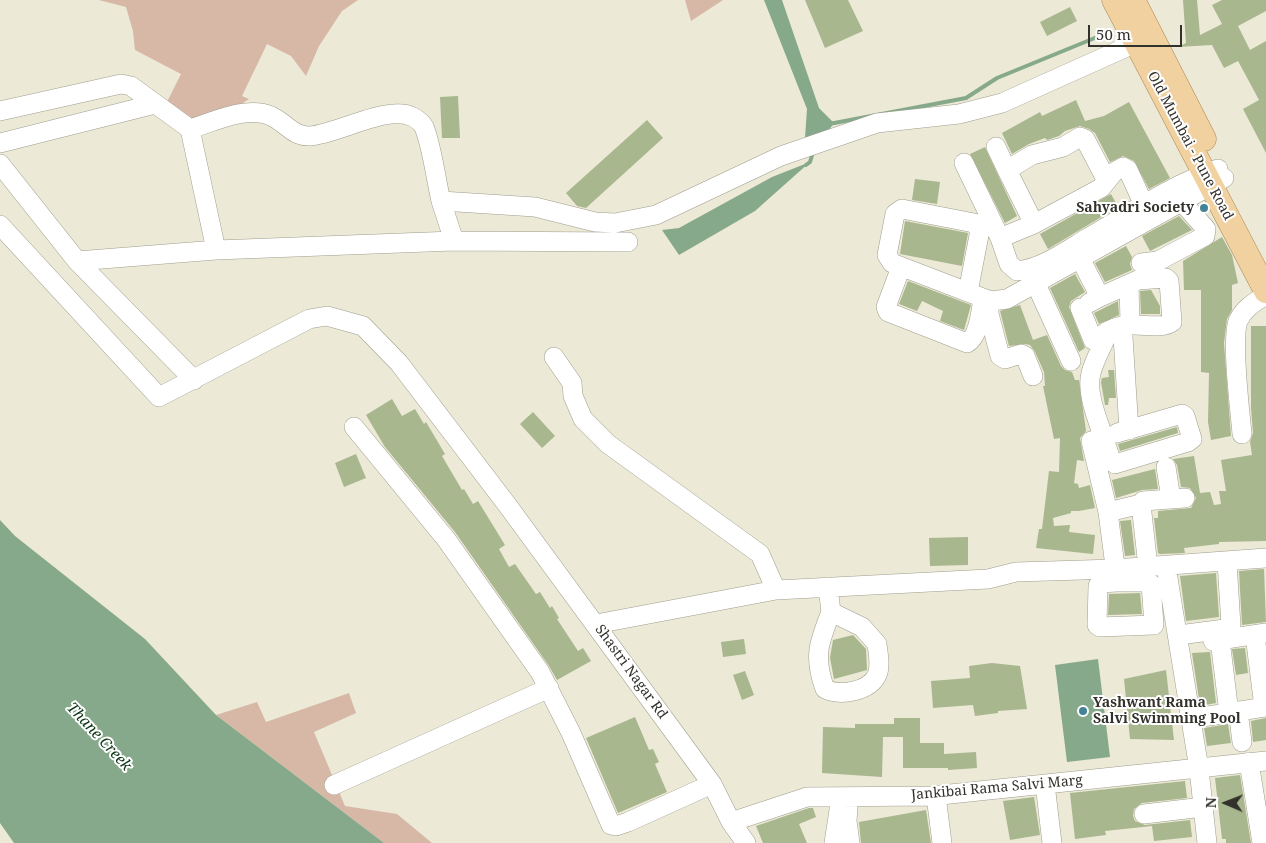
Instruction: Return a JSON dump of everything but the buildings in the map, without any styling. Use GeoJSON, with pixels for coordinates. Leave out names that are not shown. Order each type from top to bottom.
{"type":"FeatureCollection","features":[{"type":"Feature","properties":{"kind":"main road","name":"Old Mumbai - Pune Road"},"geometry":{"type":"LineString","coordinates":[[1114,0],[1143,40],[1214,176],[1262,261],[1266,293]]}},
{"type":"Feature","properties":{"kind":"main road","name":"Old Mumbai - Pune Road"},"geometry":{"type":"LineString","coordinates":[[1133,0],[1143,40]]}},
{"type":"Feature","properties":{"kind":"street"},"geometry":{"type":"LineString","coordinates":[[441,201],[535,207],[595,222],[615,223],[656,215],[789,153],[877,123],[959,114],[1002,103],[1143,40]]}},
{"type":"Feature","properties":{"kind":"street"},"geometry":{"type":"LineString","coordinates":[[0,111],[121,84],[131,86],[190,129],[216,250]]}},
{"type":"Feature","properties":{"kind":"street"},"geometry":{"type":"LineString","coordinates":[[0,143],[155,104]]}},
{"type":"Feature","properties":{"kind":"street"},"geometry":{"type":"LineString","coordinates":[[190,129],[240,114],[258,112],[272,116],[296,134],[309,136],[382,116],[399,114],[413,117],[424,126],[441,201],[454,241]]}},
{"type":"Feature","properties":{"kind":"street"},"geometry":{"type":"LineString","coordinates":[[1007,170],[1032,155],[1064,147],[1080,138],[1085,139],[1107,180]]}},
{"type":"Feature","properties":{"kind":"street"},"geometry":{"type":"LineString","coordinates":[[996,147],[1034,224]]}},
{"type":"Feature","properties":{"kind":"street"},"geometry":{"type":"LineString","coordinates":[[964,163],[1000,238],[1009,264],[1017,271],[1056,257],[1182,183],[1214,176]]}},
{"type":"Feature","properties":{"kind":"street"},"geometry":{"type":"LineString","coordinates":[[0,164],[77,261],[194,380]]}},
{"type":"Feature","properties":{"kind":"street"},"geometry":{"type":"LineString","coordinates":[[1000,238],[1034,224],[1102,188],[1114,172],[1123,167],[1128,170],[1144,205]]}},
{"type":"Feature","properties":{"kind":"street"},"geometry":{"type":"LineString","coordinates":[[901,267],[886,307],[888,312],[926,319],[967,343],[971,341],[979,321],[980,297],[980,230],[974,223],[902,209],[895,214],[887,255],[892,264],[901,267],[980,297],[1007,299],[1182,202],[1214,176]]}},
{"type":"Feature","properties":{"kind":"street"},"geometry":{"type":"LineString","coordinates":[[1066,315],[1205,236],[1206,229],[1182,202]]}},
{"type":"Feature","properties":{"kind":"street","name":"Shastri Nagar Rd"},"geometry":{"type":"LineString","coordinates":[[0,224],[159,397],[309,319],[327,316],[363,326],[399,363],[596,624],[712,784],[741,842]]}},
{"type":"Feature","properties":{"kind":"street"},"geometry":{"type":"LineString","coordinates":[[1129,233],[1137,276],[1130,323]]}},
{"type":"Feature","properties":{"kind":"street"},"geometry":{"type":"LineString","coordinates":[[77,261],[216,250],[454,241],[628,242]]}},
{"type":"Feature","properties":{"kind":"street"},"geometry":{"type":"LineString","coordinates":[[1080,260],[1100,297]]}},
{"type":"Feature","properties":{"kind":"street"},"geometry":{"type":"LineString","coordinates":[[1036,284],[1093,340],[1097,340],[1104,332],[1130,323],[1145,325],[1169,324],[1172,322],[1169,281],[1166,278],[1137,276]]}},
{"type":"Feature","properties":{"kind":"street"},"geometry":{"type":"LineString","coordinates":[[1242,434],[1236,355],[1238,322],[1248,306],[1266,293]]}},
{"type":"Feature","properties":{"kind":"street"},"geometry":{"type":"LineString","coordinates":[[980,297],[989,314],[1000,356],[1005,359],[1021,354],[1025,356],[1033,376]]}},
{"type":"Feature","properties":{"kind":"street"},"geometry":{"type":"LineString","coordinates":[[1066,315],[1071,361]]}},
{"type":"Feature","properties":{"kind":"street"},"geometry":{"type":"LineString","coordinates":[[1116,575],[1092,404],[1090,377],[1106,337],[1110,334],[1119,334],[1123,337],[1129,430]]}},
{"type":"Feature","properties":{"kind":"street"},"geometry":{"type":"LineString","coordinates":[[554,357],[572,383],[573,396],[583,419],[608,444],[760,554],[776,590]]}},
{"type":"Feature","properties":{"kind":"street"},"geometry":{"type":"LineString","coordinates":[[1093,367],[1124,364]]}},
{"type":"Feature","properties":{"kind":"street"},"geometry":{"type":"LineString","coordinates":[[1182,414],[1185,416],[1192,439],[1188,442],[1115,464],[1099,445],[1129,430],[1182,414]]}},
{"type":"Feature","properties":{"kind":"street"},"geometry":{"type":"LineString","coordinates":[[354,427],[446,539],[540,672],[571,733],[608,820],[613,826],[628,822],[712,784]]}},
{"type":"Feature","properties":{"kind":"street"},"geometry":{"type":"LineString","coordinates":[[1108,512],[1141,504],[1143,501],[1178,498],[1166,467]]}},
{"type":"Feature","properties":{"kind":"street"},"geometry":{"type":"LineString","coordinates":[[1141,504],[1157,566],[1182,635],[1207,843]]}},
{"type":"Feature","properties":{"kind":"street"},"geometry":{"type":"LineString","coordinates":[[1202,717],[1265,707],[1260,634],[1220,640],[1182,635],[1154,625],[1097,625],[1098,586],[1100,583],[1116,575],[1157,566],[1266,558]]}},
{"type":"Feature","properties":{"kind":"street"},"geometry":{"type":"LineString","coordinates":[[1182,635],[1225,629],[1230,626],[1227,562]]}},
{"type":"Feature","properties":{"kind":"street"},"geometry":{"type":"LineString","coordinates":[[596,624],[776,590],[988,579],[1016,572],[1116,575],[1148,582],[1151,584],[1154,625]]}},
{"type":"Feature","properties":{"kind":"street"},"geometry":{"type":"LineString","coordinates":[[828,587],[831,612],[818,645],[821,678],[825,689],[832,692],[854,692],[870,683],[878,674],[877,644],[862,627],[831,612]]}},
{"type":"Feature","properties":{"kind":"street"},"geometry":{"type":"LineString","coordinates":[[821,636],[862,627]]}},
{"type":"Feature","properties":{"kind":"street"},"geometry":{"type":"LineString","coordinates":[[1220,640],[1233,712],[1242,742]]}},
{"type":"Feature","properties":{"kind":"street"},"geometry":{"type":"LineString","coordinates":[[334,785],[549,688]]}},
{"type":"Feature","properties":{"kind":"street"},"geometry":{"type":"LineString","coordinates":[[1257,762],[1262,843]]}},
{"type":"Feature","properties":{"kind":"street","name":"Jankibai Rama Salvi Marg"},"geometry":{"type":"LineString","coordinates":[[731,822],[807,797],[936,796],[1257,762]]}},
{"type":"Feature","properties":{"kind":"street"},"geometry":{"type":"LineString","coordinates":[[1044,784],[1052,843]]}},
{"type":"Feature","properties":{"kind":"street"},"geometry":{"type":"LineString","coordinates":[[936,796],[942,843]]}},
{"type":"Feature","properties":{"kind":"street"},"geometry":{"type":"LineString","coordinates":[[834,843],[845,797]]}},
{"type":"Feature","properties":{"kind":"street"},"geometry":{"type":"LineString","coordinates":[[845,797],[850,843]]}},
{"type":"Feature","properties":{"kind":"street"},"geometry":{"type":"LineString","coordinates":[[1144,814],[1203,807]]}},
{"type":"Feature","properties":{"kind":"shaded area"},"geometry":{"type":"Polygon","coordinates":[[[99,0],[358,0],[342,11],[319,46],[306,76],[291,56],[267,44],[242,96],[249,99],[226,114],[193,120],[167,102],[181,74],[135,50],[133,31],[126,7],[99,0]]]}},
{"type":"Feature","properties":{"kind":"shaded area"},"geometry":{"type":"Polygon","coordinates":[[[685,0],[723,0],[691,21],[685,0]]]}},
{"type":"Feature","properties":{"kind":"shaded area"},"geometry":{"type":"Polygon","coordinates":[[[349,693],[356,713],[314,732],[345,806],[397,814],[432,843],[384,843],[216,715],[257,702],[266,722],[349,693]]]}},
{"type":"Feature","properties":{"kind":"water"},"geometry":{"type":"Polygon","coordinates":[[[764,0],[782,0],[819,108],[834,123],[829,130],[805,138],[807,109],[764,0]]]}},
{"type":"Feature","properties":{"kind":"water"},"geometry":{"type":"Polygon","coordinates":[[[810,162],[755,211],[679,255],[662,230],[679,228],[772,177],[810,162]]]}},
{"type":"Feature","properties":{"kind":"water","name":"Thane Creek"},"geometry":{"type":"Polygon","coordinates":[[[0,520],[15,536],[145,639],[216,715],[384,843],[14,843],[0,823],[0,520]]]}},
{"type":"Feature","properties":{"kind":"water","name":"Yashwant Rama Salvi Swimming Pool"},"geometry":{"type":"Polygon","coordinates":[[[1098,659],[1110,757],[1067,762],[1055,665],[1098,659]]]}},
{"type":"Feature","properties":{"kind":"waterway"},"geometry":{"type":"LineString","coordinates":[[829,124],[966,98],[997,78],[1107,33]]}},
{"type":"Feature","properties":{"kind":"waterway"},"geometry":{"type":"LineString","coordinates":[[806,165],[810,162],[813,152]]}},
{"type":"Feature","properties":{"kind":"place","name":"Sahyadri Society"},"geometry":{"type":"Point","coordinates":[1204,208]}},
{"type":"Feature","properties":{"kind":"place","name":"Yashwant Rama Salvi Swimming Pool"},"geometry":{"type":"Point","coordinates":[1083,711]}}]}
